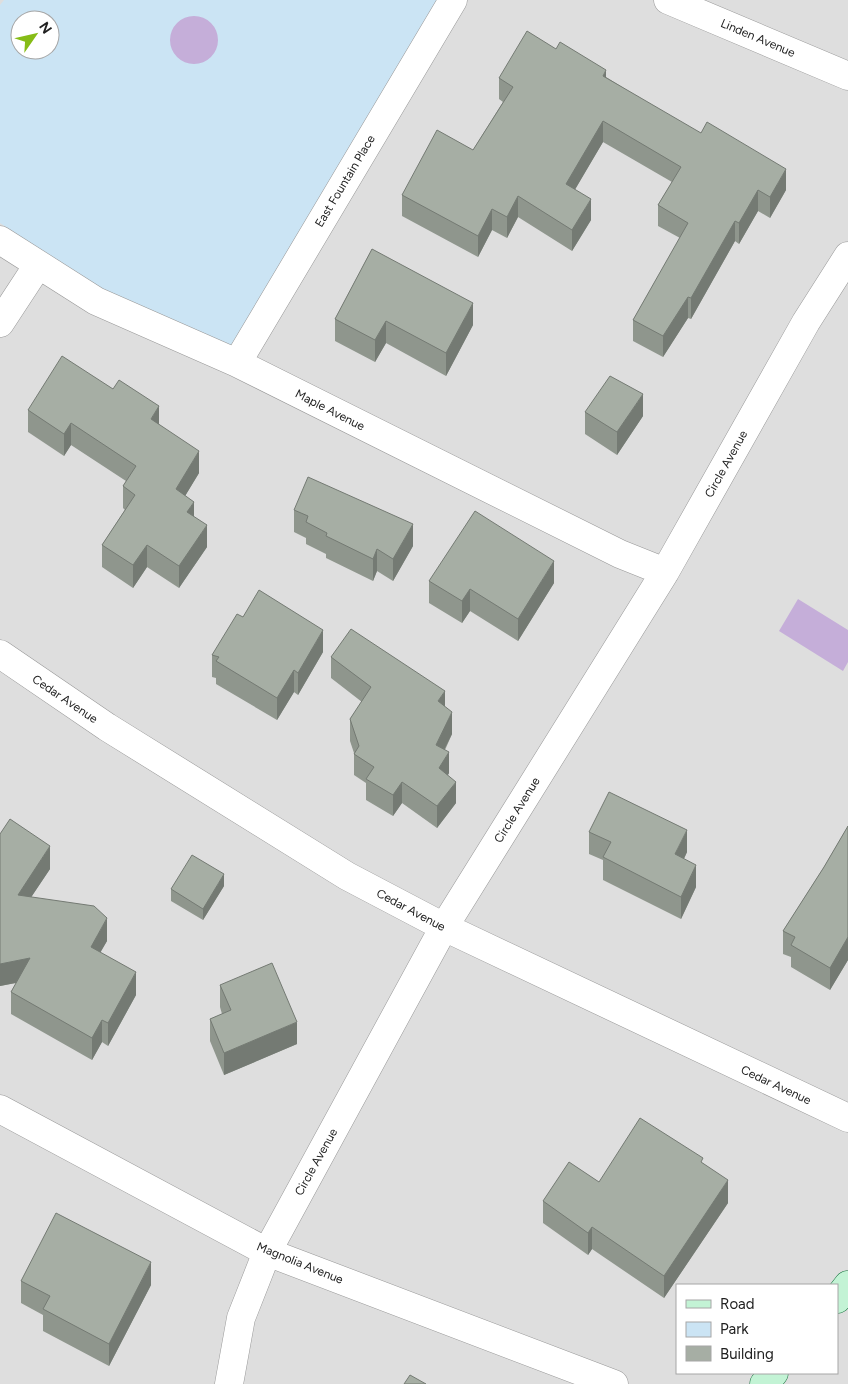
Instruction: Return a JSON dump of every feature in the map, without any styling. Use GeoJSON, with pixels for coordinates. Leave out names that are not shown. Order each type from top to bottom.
{"type":"FeatureCollection","features":[{"type":"Feature","properties":{"kind":"street","name":"East Fountain Place"},"geometry":{"type":"LineString","coordinates":[[237,363],[453,0]]}},
{"type":"Feature","properties":{"kind":"street","name":"Linden Avenue"},"geometry":{"type":"LineString","coordinates":[[668,0],[848,76]]}},
{"type":"Feature","properties":{"kind":"street","name":"Maple Avenue"},"geometry":{"type":"LineString","coordinates":[[0,240],[96,301],[237,363],[620,554],[665,572]]}},
{"type":"Feature","properties":{"kind":"street","name":"Circle Avenue"},"geometry":{"type":"LineString","coordinates":[[229,1384],[241,1318],[266,1252],[444,928],[665,572],[806,322],[848,256]]}},
{"type":"Feature","properties":{"kind":"street"},"geometry":{"type":"LineString","coordinates":[[0,323],[38,265]]}},
{"type":"Feature","properties":{"kind":"street","name":"Cedar Avenue"},"geometry":{"type":"LineString","coordinates":[[0,654],[107,727],[339,870],[444,928],[848,1118]]}},
{"type":"Feature","properties":{"kind":"street","name":"Magnolia Avenue"},"geometry":{"type":"LineString","coordinates":[[0,1109],[266,1252],[614,1384]]}},
{"type":"Feature","properties":{"kind":"street"},"geometry":{"type":"LineString","coordinates":[[838,1298],[848,1285]]}},
{"type":"Feature","properties":{"kind":"street"},"geometry":{"type":"LineString","coordinates":[[764,1384],[773,1374]]}},
{"type":"Feature","properties":{"kind":"shaded area"},"geometry":{"type":"Polygon","coordinates":[[[0,0],[848,0],[848,1384],[0,1384],[0,0]]]}},
{"type":"Feature","properties":{"kind":"shaded area"},"geometry":{"type":"Polygon","coordinates":[[[189,16],[199,16],[211,23],[218,35],[218,45],[211,57],[199,64],[189,64],[181,60],[174,53],[170,45],[170,35],[174,27],[181,20],[189,16]]]}},
{"type":"Feature","properties":{"kind":"shaded area"},"geometry":{"type":"Polygon","coordinates":[[[798,599],[848,630],[848,662],[843,671],[779,631],[798,599]]]}},
{"type":"Feature","properties":{"kind":"green space"},"geometry":{"type":"Polygon","coordinates":[[[4,0],[439,0],[232,349],[88,282],[0,223],[0,5],[4,0]]]}},
{"type":"Feature","properties":{"kind":"building"},"geometry":{"type":"Polygon","coordinates":[[[527,31],[556,49],[560,42],[606,70],[603,76],[701,133],[707,122],[786,169],[770,197],[758,190],[739,223],[735,221],[691,298],[688,297],[663,336],[633,320],[688,223],[658,205],[681,167],[603,121],[566,184],[591,199],[572,230],[518,196],[507,217],[492,209],[478,236],[402,195],[437,130],[473,150],[513,87],[499,78],[527,31]]]}},
{"type":"Feature","properties":{"kind":"building"},"geometry":{"type":"Polygon","coordinates":[[[372,249],[473,303],[446,353],[386,321],[375,340],[335,319],[372,249]]]}},
{"type":"Feature","properties":{"kind":"building"},"geometry":{"type":"Polygon","coordinates":[[[62,356],[113,389],[119,380],[159,406],[151,419],[199,451],[176,489],[194,502],[187,512],[207,525],[179,566],[147,545],[133,565],[102,545],[135,495],[123,486],[136,466],[71,423],[64,434],[28,410],[62,356]]]}},
{"type":"Feature","properties":{"kind":"building"},"geometry":{"type":"Polygon","coordinates":[[[610,376],[643,394],[617,432],[585,412],[610,376]]]}},
{"type":"Feature","properties":{"kind":"building"},"geometry":{"type":"Polygon","coordinates":[[[308,477],[413,524],[393,559],[377,549],[373,559],[326,536],[327,533],[306,522],[308,516],[294,510],[308,477]]]}},
{"type":"Feature","properties":{"kind":"building"},"geometry":{"type":"Polygon","coordinates":[[[475,511],[554,561],[518,619],[470,589],[462,601],[429,581],[475,511]]]}},
{"type":"Feature","properties":{"kind":"building"},"geometry":{"type":"Polygon","coordinates":[[[259,590],[323,630],[298,673],[294,670],[277,698],[216,661],[219,657],[212,655],[237,614],[243,617],[259,590]]]}},
{"type":"Feature","properties":{"kind":"building"},"geometry":{"type":"Polygon","coordinates":[[[351,629],[445,691],[438,701],[452,712],[436,745],[449,752],[439,768],[456,782],[437,806],[402,782],[393,795],[366,779],[374,767],[354,754],[359,746],[350,719],[371,687],[331,657],[351,629]]]}},
{"type":"Feature","properties":{"kind":"building"},"geometry":{"type":"Polygon","coordinates":[[[609,792],[687,830],[675,854],[696,865],[681,897],[603,857],[611,842],[589,832],[609,792]]]}},
{"type":"Feature","properties":{"kind":"building"},"geometry":{"type":"Polygon","coordinates":[[[10,819],[50,846],[18,895],[94,906],[107,918],[91,947],[136,972],[108,1023],[102,1020],[92,1038],[11,992],[30,958],[0,964],[0,834],[10,819]]]}},
{"type":"Feature","properties":{"kind":"building"},"geometry":{"type":"Polygon","coordinates":[[[848,826],[848,937],[830,968],[791,945],[795,937],[783,931],[848,826]]]}},
{"type":"Feature","properties":{"kind":"building"},"geometry":{"type":"Polygon","coordinates":[[[192,855],[224,874],[203,909],[171,889],[192,855]]]}},
{"type":"Feature","properties":{"kind":"building"},"geometry":{"type":"Polygon","coordinates":[[[272,963],[297,1022],[224,1053],[210,1019],[231,1010],[220,985],[272,963]]]}},
{"type":"Feature","properties":{"kind":"building"},"geometry":{"type":"Polygon","coordinates":[[[640,1118],[703,1158],[701,1162],[728,1180],[664,1276],[592,1227],[588,1233],[543,1201],[569,1162],[599,1182],[640,1118]]]}},
{"type":"Feature","properties":{"kind":"building"},"geometry":{"type":"Polygon","coordinates":[[[56,1213],[151,1262],[109,1344],[43,1309],[50,1296],[21,1281],[56,1213]]]}},
{"type":"Feature","properties":{"kind":"building"},"geometry":{"type":"Polygon","coordinates":[[[410,1375],[426,1384],[404,1384],[410,1375]]]}}]}
